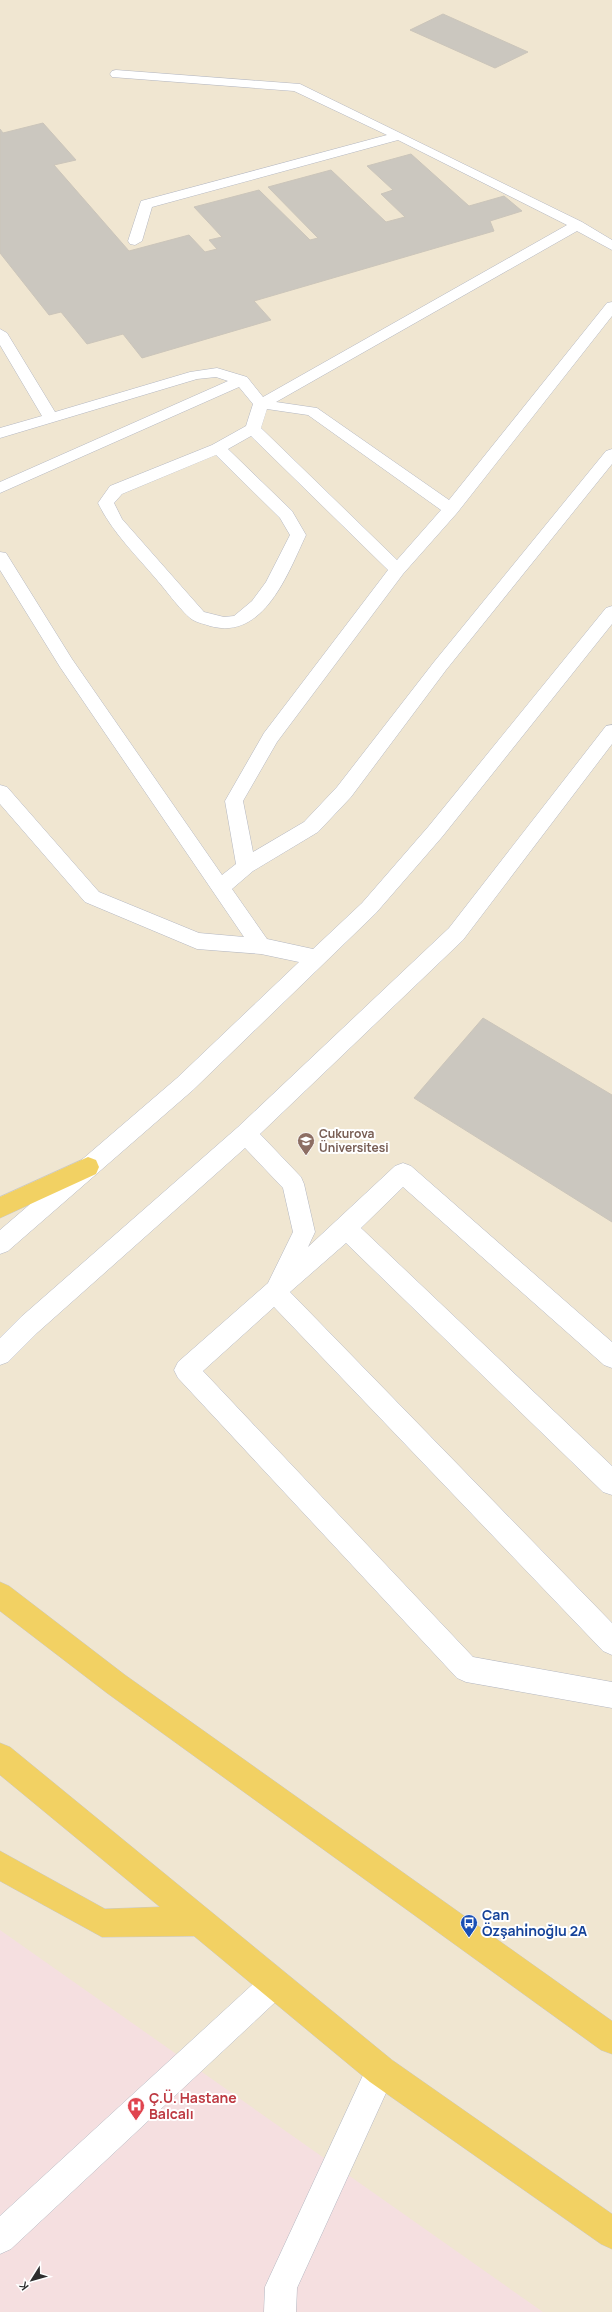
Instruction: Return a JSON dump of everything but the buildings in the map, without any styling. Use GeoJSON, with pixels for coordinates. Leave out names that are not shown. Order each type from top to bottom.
{"type":"FeatureCollection","features":[{"type":"Feature","properties":{"kind":"main road"},"geometry":{"type":"LineString","coordinates":[[0,1208],[88,1167]]}},
{"type":"Feature","properties":{"kind":"main road"},"geometry":{"type":"LineString","coordinates":[[0,1595],[122,1688],[612,2038]]}},
{"type":"Feature","properties":{"kind":"main road"},"geometry":{"type":"LineString","coordinates":[[0,1757],[381,2071],[612,2233]]}},
{"type":"Feature","properties":{"kind":"main road"},"geometry":{"type":"LineString","coordinates":[[0,1865],[102,1923],[198,1921]]}},
{"type":"Feature","properties":{"kind":"street"},"geometry":{"type":"LineString","coordinates":[[116,74],[296,86],[577,225],[612,246]]}},
{"type":"Feature","properties":{"kind":"street"},"geometry":{"type":"LineString","coordinates":[[135,241],[146,204],[399,136]]}},
{"type":"Feature","properties":{"kind":"street"},"geometry":{"type":"LineString","coordinates":[[218,448],[286,515],[298,535],[281,568],[256,609],[239,620],[214,623],[198,616],[115,521],[106,503],[116,490],[218,448],[253,429],[261,404],[577,225]]}},
{"type":"Feature","properties":{"kind":"street"},"geometry":{"type":"LineString","coordinates":[[246,866],[234,801],[270,738],[397,570],[451,509],[612,306]]}},
{"type":"Feature","properties":{"kind":"street"},"geometry":{"type":"LineString","coordinates":[[0,333],[51,418]]}},
{"type":"Feature","properties":{"kind":"street"},"geometry":{"type":"LineString","coordinates":[[0,433],[195,375],[217,372],[242,380],[261,404],[312,411],[451,509]]}},
{"type":"Feature","properties":{"kind":"street"},"geometry":{"type":"LineString","coordinates":[[0,488],[242,380]]}},
{"type":"Feature","properties":{"kind":"street"},"geometry":{"type":"LineString","coordinates":[[253,429],[339,511],[397,570]]}},
{"type":"Feature","properties":{"kind":"street"},"geometry":{"type":"LineString","coordinates":[[221,887],[246,866],[311,827],[344,792],[440,666],[612,454]]}},
{"type":"Feature","properties":{"kind":"street"},"geometry":{"type":"LineString","coordinates":[[0,557],[66,663],[261,946]]}},
{"type":"Feature","properties":{"kind":"street"},"geometry":{"type":"LineString","coordinates":[[0,1244],[185,1084],[369,908],[436,832],[612,612]]}},
{"type":"Feature","properties":{"kind":"street"},"geometry":{"type":"LineString","coordinates":[[0,1354],[29,1325],[246,1134],[456,934],[612,731]]}},
{"type":"Feature","properties":{"kind":"street"},"geometry":{"type":"LineString","coordinates":[[0,791],[92,897],[196,941],[261,946],[317,958]]}},
{"type":"Feature","properties":{"kind":"street"},"geometry":{"type":"LineString","coordinates":[[246,1134],[293,1184],[304,1232],[275,1292]]}},
{"type":"Feature","properties":{"kind":"street"},"geometry":{"type":"LineString","coordinates":[[612,1357],[404,1173],[346,1228],[186,1370],[466,1669],[612,1695]]}},
{"type":"Feature","properties":{"kind":"street"},"geometry":{"type":"LineString","coordinates":[[346,1228],[612,1483]]}},
{"type":"Feature","properties":{"kind":"street"},"geometry":{"type":"LineString","coordinates":[[275,1292],[612,1642]]}},
{"type":"Feature","properties":{"kind":"street"},"geometry":{"type":"LineString","coordinates":[[0,2238],[274,1984]]}},
{"type":"Feature","properties":{"kind":"street"},"geometry":{"type":"LineString","coordinates":[[280,2312],[281,2287],[381,2071]]}},
{"type":"Feature","properties":{"kind":"shaded area","name":"Çukurova Üniversitesi"},"geometry":{"type":"Polygon","coordinates":[[[0,0],[612,0],[612,2312],[0,2312],[0,0]]]}},
{"type":"Feature","properties":{"kind":"shaded area","name":"Ç.Ü. Hastane Balcalı"},"geometry":{"type":"Polygon","coordinates":[[[0,1930],[543,2312],[0,2312],[0,1930]]]}},
{"type":"Feature","properties":{"kind":"place","name":"Çukurova Üniversitesi"},"geometry":{"type":"Point","coordinates":[306,1156]}},
{"type":"Feature","properties":{"kind":"place","name":"Can Özşahi̇noğlu 2A"},"geometry":{"type":"Point","coordinates":[469,1938]}},
{"type":"Feature","properties":{"kind":"place","name":"Ç.Ü. Hastane Balcalı"},"geometry":{"type":"Point","coordinates":[136,2121]}}]}
